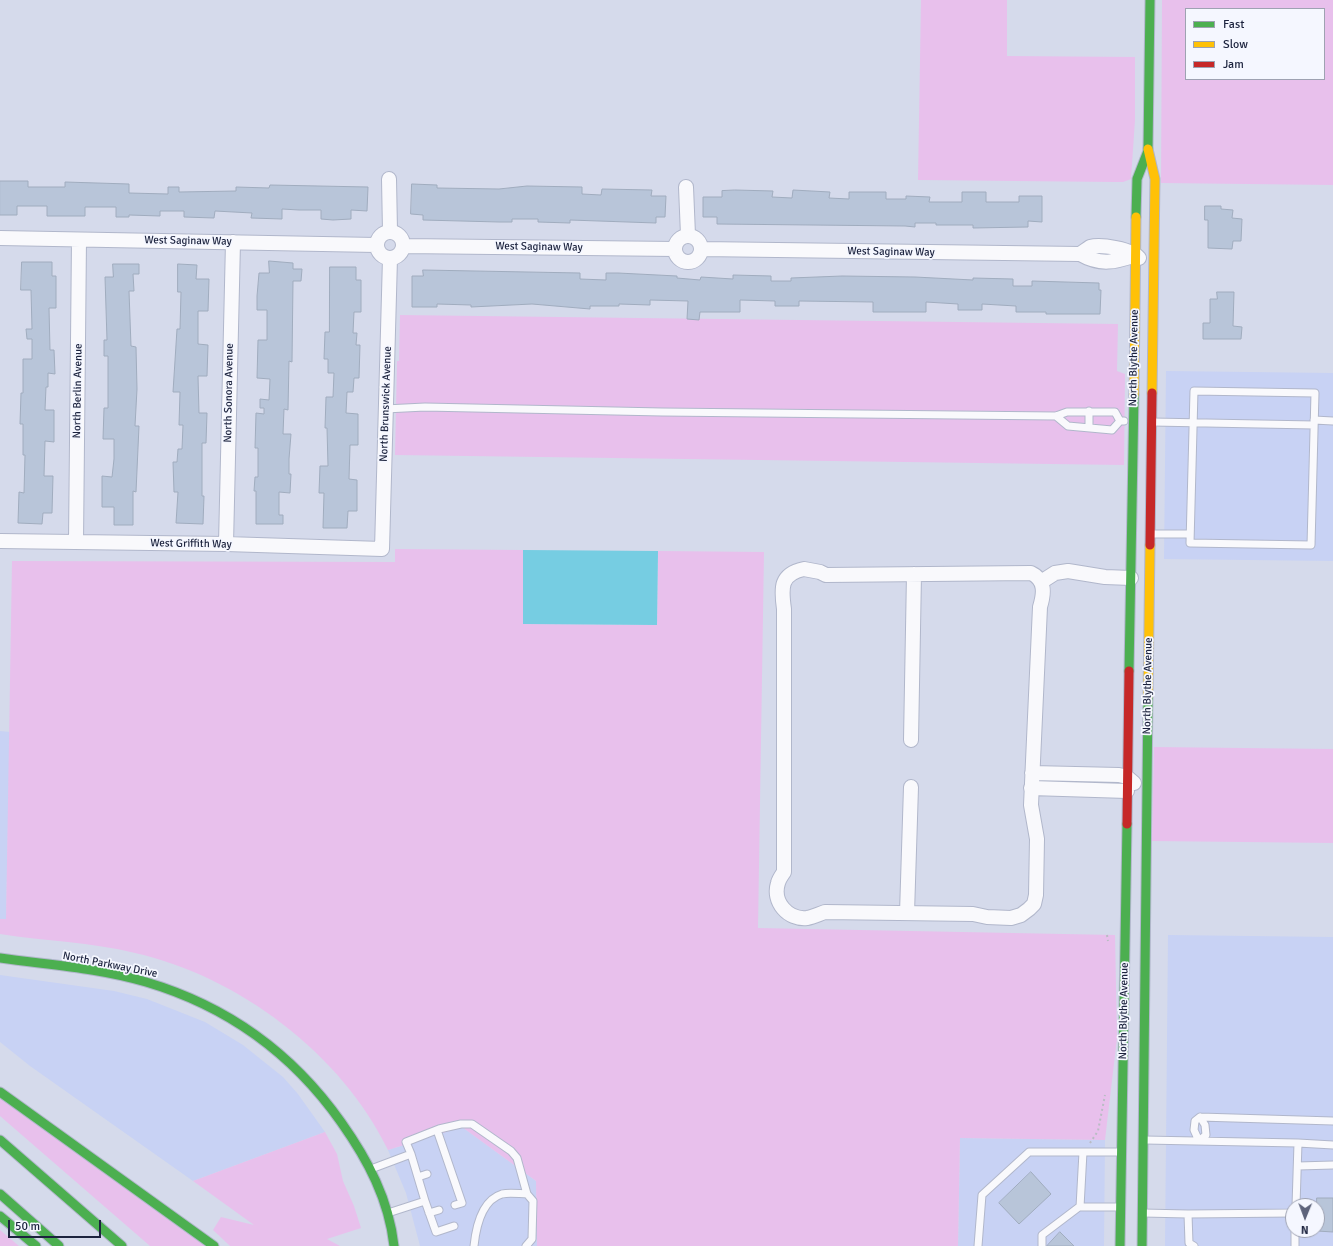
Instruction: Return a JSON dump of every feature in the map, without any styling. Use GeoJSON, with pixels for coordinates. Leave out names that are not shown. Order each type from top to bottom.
{"type":"FeatureCollection","features":[{"type":"Feature","properties":{"kind":"main road","name":"North Blythe Avenue"},"geometry":{"type":"LineString","coordinates":[[1142,1246],[1145,1140],[1145,885],[1155,179],[1148,151],[1150,0]]}},
{"type":"Feature","properties":{"kind":"main road","name":"North Blythe Avenue"},"geometry":{"type":"LineString","coordinates":[[1120,1246],[1137,179],[1148,151]]}},
{"type":"Feature","properties":{"kind":"main road","name":"North Parkway Drive"},"geometry":{"type":"LineString","coordinates":[[0,958],[145,982],[176,992],[240,1022],[268,1041],[293,1063],[315,1086],[336,1112],[370,1169],[388,1213],[394,1246]]}},
{"type":"Feature","properties":{"kind":"main road"},"geometry":{"type":"LineString","coordinates":[[0,1092],[214,1246]]}},
{"type":"Feature","properties":{"kind":"main road"},"geometry":{"type":"LineString","coordinates":[[0,1140],[122,1246]]}},
{"type":"Feature","properties":{"kind":"main road"},"geometry":{"type":"LineString","coordinates":[[0,1194],[59,1246]]}},
{"type":"Feature","properties":{"kind":"main road"},"geometry":{"type":"LineString","coordinates":[[0,1216],[36,1246]]}},
{"type":"Feature","properties":{"kind":"street"},"geometry":{"type":"LineString","coordinates":[[389,179],[390,231]]}},
{"type":"Feature","properties":{"kind":"street"},"geometry":{"type":"LineString","coordinates":[[686,187],[688,235]]}},
{"type":"Feature","properties":{"kind":"street"},"geometry":{"type":"LineString","coordinates":[[390,231],[397,233],[402,239],[403,246],[401,252],[396,257],[390,258],[383,256],[378,252],[376,245],[378,238],[383,233],[390,231]]}},
{"type":"Feature","properties":{"kind":"street"},"geometry":{"type":"LineString","coordinates":[[688,235],[697,239],[701,249],[697,258],[688,262],[678,258],[675,249],[678,239],[688,235]]}},
{"type":"Feature","properties":{"kind":"street","name":"West Saginaw Way"},"geometry":{"type":"LineString","coordinates":[[0,238],[376,245]]}},
{"type":"Feature","properties":{"kind":"street","name":"North Berlin Avenue"},"geometry":{"type":"LineString","coordinates":[[76,542],[79,240]]}},
{"type":"Feature","properties":{"kind":"street","name":"North Sonora Avenue"},"geometry":{"type":"LineString","coordinates":[[226,544],[233,242]]}},
{"type":"Feature","properties":{"kind":"street","name":"West Saginaw Way"},"geometry":{"type":"LineString","coordinates":[[403,246],[675,249]]}},
{"type":"Feature","properties":{"kind":"street","name":"West Saginaw Way"},"geometry":{"type":"LineString","coordinates":[[701,249],[1080,254],[1091,261],[1115,262],[1136,255]]}},
{"type":"Feature","properties":{"kind":"street","name":"North Blythe Avenue"},"geometry":{"type":"LineString","coordinates":[[1136,255],[1148,268],[1146,360],[1153,371]]}},
{"type":"Feature","properties":{"kind":"street","name":"North Brunswick Avenue"},"geometry":{"type":"LineString","coordinates":[[382,549],[390,258]]}},
{"type":"Feature","properties":{"kind":"street"},"geometry":{"type":"LineString","coordinates":[[1132,534],[1150,534]]}},
{"type":"Feature","properties":{"kind":"street","name":"West Griffith Way"},"geometry":{"type":"LineString","coordinates":[[0,541],[226,544],[382,549]]}},
{"type":"Feature","properties":{"kind":"street"},"geometry":{"type":"LineString","coordinates":[[804,569],[820,572],[826,576],[914,574],[1031,573],[1036,575],[1042,582],[1044,591],[1040,607],[1031,788],[1031,805],[1037,839],[1036,895],[1034,904],[1029,910],[1021,915],[1003,918],[973,914],[825,912],[808,918],[797,918],[786,913],[779,904],[777,884],[784,872],[784,609],[782,586],[793,571],[804,569]]}},
{"type":"Feature","properties":{"kind":"street"},"geometry":{"type":"LineString","coordinates":[[1042,582],[1055,573],[1068,571],[1105,577],[1131,578]]}},
{"type":"Feature","properties":{"kind":"street"},"geometry":{"type":"LineString","coordinates":[[911,740],[914,574]]}},
{"type":"Feature","properties":{"kind":"street"},"geometry":{"type":"LineString","coordinates":[[1032,773],[1076,774],[1127,784]]}},
{"type":"Feature","properties":{"kind":"street"},"geometry":{"type":"LineString","coordinates":[[1076,774],[1076,790]]}},
{"type":"Feature","properties":{"kind":"street","name":"North Blythe Avenue"},"geometry":{"type":"LineString","coordinates":[[1127,784],[1134,783],[1138,792],[1137,866],[1145,885]]}},
{"type":"Feature","properties":{"kind":"street"},"geometry":{"type":"LineString","coordinates":[[1031,788],[1076,790],[1127,784]]}},
{"type":"Feature","properties":{"kind":"street"},"geometry":{"type":"LineString","coordinates":[[907,913],[911,787]]}},
{"type":"Feature","properties":{"kind":"lane"},"geometry":{"type":"LineString","coordinates":[[1194,391],[1315,393],[1314,423],[1311,545],[1190,543],[1194,391]]}},
{"type":"Feature","properties":{"kind":"lane"},"geometry":{"type":"LineString","coordinates":[[386,409],[425,407],[654,412],[1056,416],[1067,412],[1089,411],[1114,412],[1120,421]]}},
{"type":"Feature","properties":{"kind":"lane"},"geometry":{"type":"LineString","coordinates":[[1089,411],[1089,428]]}},
{"type":"Feature","properties":{"kind":"lane"},"geometry":{"type":"LineString","coordinates":[[1056,416],[1068,426],[1112,430],[1120,421]]}},
{"type":"Feature","properties":{"kind":"lane"},"geometry":{"type":"LineString","coordinates":[[1120,421],[1133,422]]}},
{"type":"Feature","properties":{"kind":"lane"},"geometry":{"type":"LineString","coordinates":[[1152,422],[1314,423],[1333,421]]}},
{"type":"Feature","properties":{"kind":"lane"},"geometry":{"type":"LineString","coordinates":[[1150,534],[1190,534]]}},
{"type":"Feature","properties":{"kind":"lane"},"geometry":{"type":"LineString","coordinates":[[1199,1141],[1194,1130],[1194,1125],[1195,1120],[1200,1118],[1333,1121]]}},
{"type":"Feature","properties":{"kind":"lane"},"geometry":{"type":"LineString","coordinates":[[1199,1141],[1206,1135],[1205,1125],[1200,1118]]}},
{"type":"Feature","properties":{"kind":"lane"},"geometry":{"type":"LineString","coordinates":[[454,1226],[436,1232],[406,1142],[437,1130],[461,1124],[472,1124],[511,1151],[517,1158],[527,1194],[533,1201],[532,1240],[526,1246]]}},
{"type":"Feature","properties":{"kind":"lane"},"geometry":{"type":"LineString","coordinates":[[437,1130],[446,1167],[462,1203],[456,1205]]}},
{"type":"Feature","properties":{"kind":"lane"},"geometry":{"type":"LineString","coordinates":[[1145,1140],[1333,1145]]}},
{"type":"Feature","properties":{"kind":"lane"},"geometry":{"type":"LineString","coordinates":[[1296,1198],[1298,1143]]}},
{"type":"Feature","properties":{"kind":"lane"},"geometry":{"type":"LineString","coordinates":[[978,1246],[982,1195],[1029,1152],[1122,1152]]}},
{"type":"Feature","properties":{"kind":"lane"},"geometry":{"type":"LineString","coordinates":[[1080,1208],[1083,1152]]}},
{"type":"Feature","properties":{"kind":"lane"},"geometry":{"type":"LineString","coordinates":[[370,1169],[411,1154]]}},
{"type":"Feature","properties":{"kind":"lane"},"geometry":{"type":"LineString","coordinates":[[1298,1166],[1333,1165]]}},
{"type":"Feature","properties":{"kind":"lane"},"geometry":{"type":"LineString","coordinates":[[418,1177],[427,1174]]}},
{"type":"Feature","properties":{"kind":"lane"},"geometry":{"type":"LineString","coordinates":[[474,1246],[477,1225],[483,1211],[495,1198],[504,1194],[527,1194]]}},
{"type":"Feature","properties":{"kind":"lane"},"geometry":{"type":"LineString","coordinates":[[388,1213],[425,1201]]}},
{"type":"Feature","properties":{"kind":"lane"},"geometry":{"type":"LineString","coordinates":[[1042,1246],[1042,1235],[1080,1208],[1121,1207]]}},
{"type":"Feature","properties":{"kind":"lane"},"geometry":{"type":"LineString","coordinates":[[429,1213],[439,1210]]}},
{"type":"Feature","properties":{"kind":"lane"},"geometry":{"type":"LineString","coordinates":[[1143,1213],[1285,1213]]}},
{"type":"Feature","properties":{"kind":"lane"},"geometry":{"type":"LineString","coordinates":[[1188,1214],[1189,1243],[1194,1246]]}},
{"type":"Feature","properties":{"kind":"shaded area"},"geometry":{"type":"Polygon","coordinates":[[[921,0],[1007,0],[1007,56],[1135,57],[1135,120],[1131,179],[1123,182],[918,180],[921,0]]]}},
{"type":"Feature","properties":{"kind":"shaded area"},"geometry":{"type":"Polygon","coordinates":[[[1162,0],[1333,0],[1333,185],[1161,183],[1162,0]]]}},
{"type":"Feature","properties":{"kind":"shaded area"},"geometry":{"type":"Polygon","coordinates":[[[400,315],[1118,324],[1117,371],[1125,374],[1124,465],[395,455],[397,361],[399,361],[400,315]]]}},
{"type":"Feature","properties":{"kind":"shaded area"},"geometry":{"type":"Polygon","coordinates":[[[1166,371],[1333,373],[1333,561],[1164,559],[1166,371]]]}},
{"type":"Feature","properties":{"kind":"shaded area"},"geometry":{"type":"Polygon","coordinates":[[[395,549],[523,550],[523,624],[657,625],[658,551],[764,552],[758,928],[1115,935],[1117,1038],[1105,1140],[960,1138],[958,1246],[537,1246],[536,1181],[462,1127],[388,1150],[368,1115],[344,1082],[315,1052],[283,1024],[248,1000],[212,980],[174,964],[135,953],[85,944],[0,934],[0,919],[6,919],[12,561],[395,562],[395,549]]]}},
{"type":"Feature","properties":{"kind":"shaded area"},"geometry":{"type":"Polygon","coordinates":[[[523,550],[658,551],[657,625],[523,624],[523,550]]]}},
{"type":"Feature","properties":{"kind":"shaded area"},"geometry":{"type":"Polygon","coordinates":[[[0,731],[10,732],[6,920],[0,919],[0,731]]]}},
{"type":"Feature","properties":{"kind":"shaded area"},"geometry":{"type":"Polygon","coordinates":[[[1154,747],[1333,749],[1333,843],[1152,841],[1154,747]]]}},
{"type":"Feature","properties":{"kind":"shaded area"},"geometry":{"type":"Polygon","coordinates":[[[1168,935],[1333,937],[1333,1246],[1165,1246],[1168,935]]]}},
{"type":"Feature","properties":{"kind":"shaded area"},"geometry":{"type":"Polygon","coordinates":[[[0,975],[114,991],[147,999],[205,1022],[243,1045],[283,1077],[298,1094],[325,1132],[193,1181],[30,1066],[0,1042],[0,975]]]}},
{"type":"Feature","properties":{"kind":"shaded area"},"geometry":{"type":"Polygon","coordinates":[[[0,1098],[205,1246],[150,1246],[0,1116],[0,1098]]]}},
{"type":"Feature","properties":{"kind":"shaded area"},"geometry":{"type":"Polygon","coordinates":[[[462,1127],[536,1181],[537,1246],[420,1246],[406,1193],[388,1150],[462,1127]]]}},
{"type":"Feature","properties":{"kind":"shaded area"},"geometry":{"type":"Polygon","coordinates":[[[325,1132],[337,1154],[343,1181],[354,1206],[361,1228],[327,1239],[340,1246],[230,1246],[213,1230],[221,1217],[254,1225],[193,1181],[325,1132]]]}},
{"type":"Feature","properties":{"kind":"shaded area"},"geometry":{"type":"Polygon","coordinates":[[[960,1138],[1105,1140],[1104,1246],[958,1246],[960,1138]]]}},
{"type":"Feature","properties":{"kind":"shaded area"},"geometry":{"type":"Polygon","coordinates":[[[0,1230],[19,1246],[0,1246],[0,1230]]]}},
{"type":"Feature","properties":{"kind":"building"},"geometry":{"type":"Polygon","coordinates":[[[0,181],[28,181],[28,187],[65,187],[65,182],[129,184],[129,193],[168,194],[168,187],[179,187],[179,192],[236,191],[236,187],[269,188],[270,185],[368,187],[367,211],[351,210],[351,219],[333,220],[321,219],[321,210],[282,209],[282,219],[251,218],[252,213],[215,211],[214,218],[184,217],[184,211],[160,211],[160,216],[129,215],[129,217],[116,217],[116,207],[85,207],[85,216],[47,216],[47,206],[17,206],[17,215],[0,215],[0,181]]]}},
{"type":"Feature","properties":{"kind":"building"},"geometry":{"type":"Polygon","coordinates":[[[412,184],[437,185],[437,188],[499,189],[527,186],[582,187],[582,194],[601,195],[602,189],[652,190],[651,196],[666,196],[665,217],[656,217],[656,223],[570,220],[570,223],[538,222],[538,219],[512,219],[512,222],[423,220],[423,215],[411,214],[412,184]]]}},
{"type":"Feature","properties":{"kind":"building"},"geometry":{"type":"Polygon","coordinates":[[[793,190],[830,192],[829,198],[849,199],[849,192],[886,192],[886,199],[906,199],[906,196],[930,197],[929,202],[962,202],[962,192],[986,192],[986,202],[1019,202],[1019,196],[1042,196],[1042,222],[1028,221],[1028,227],[973,228],[973,225],[936,225],[936,223],[915,223],[915,227],[717,224],[717,217],[703,217],[703,197],[722,197],[722,191],[773,191],[772,197],[792,198],[793,190]]]}},
{"type":"Feature","properties":{"kind":"building"},"geometry":{"type":"Polygon","coordinates":[[[1205,206],[1221,206],[1221,209],[1233,210],[1232,218],[1242,219],[1241,241],[1233,241],[1232,249],[1208,248],[1208,220],[1205,220],[1205,206]]]}},
{"type":"Feature","properties":{"kind":"building"},"geometry":{"type":"Polygon","coordinates":[[[269,261],[293,263],[293,269],[302,269],[301,281],[293,281],[292,362],[289,361],[288,410],[284,409],[283,434],[291,434],[289,474],[291,474],[290,493],[279,492],[279,515],[283,515],[283,524],[256,524],[256,491],[254,491],[255,477],[258,477],[258,448],[255,448],[256,413],[264,414],[264,408],[260,408],[260,399],[269,400],[270,379],[257,378],[258,340],[267,340],[267,310],[257,310],[257,296],[259,273],[269,273],[269,261]]]}},
{"type":"Feature","properties":{"kind":"building"},"geometry":{"type":"Polygon","coordinates":[[[22,262],[52,262],[52,276],[56,276],[56,308],[49,308],[50,350],[54,350],[55,374],[48,373],[45,410],[54,410],[54,442],[45,441],[44,476],[53,476],[52,513],[43,513],[42,524],[18,523],[19,492],[24,493],[25,455],[23,455],[23,424],[20,424],[21,393],[23,393],[23,359],[32,359],[32,339],[27,339],[26,329],[32,329],[31,290],[21,290],[22,262]]]}},
{"type":"Feature","properties":{"kind":"building"},"geometry":{"type":"Polygon","coordinates":[[[113,264],[139,264],[139,274],[133,274],[134,291],[129,291],[131,346],[136,347],[137,389],[135,426],[139,426],[136,492],[133,491],[133,525],[114,525],[114,507],[102,507],[102,476],[112,477],[114,459],[114,439],[103,439],[104,408],[108,408],[108,356],[104,356],[104,340],[107,340],[105,277],[113,277],[113,264]]]}},
{"type":"Feature","properties":{"kind":"building"},"geometry":{"type":"Polygon","coordinates":[[[178,264],[197,265],[196,279],[209,279],[208,311],[198,311],[198,344],[208,345],[207,376],[198,376],[199,413],[207,413],[206,443],[202,443],[202,496],[204,496],[203,524],[176,523],[178,492],[174,492],[173,462],[177,462],[178,449],[182,449],[183,425],[179,425],[180,392],[173,392],[177,329],[180,329],[181,292],[178,292],[178,264]]]}},
{"type":"Feature","properties":{"kind":"building"},"geometry":{"type":"Polygon","coordinates":[[[330,267],[356,267],[356,280],[361,280],[361,312],[354,312],[353,333],[357,333],[356,345],[360,345],[359,378],[354,378],[353,392],[347,392],[346,413],[358,414],[358,445],[350,445],[349,479],[357,480],[357,511],[348,511],[347,528],[323,528],[324,493],[319,493],[320,466],[328,466],[327,428],[325,428],[326,397],[333,397],[334,373],[328,373],[328,359],[324,359],[325,332],[329,332],[330,267]]]}},
{"type":"Feature","properties":{"kind":"building"},"geometry":{"type":"Polygon","coordinates":[[[423,270],[580,273],[580,279],[606,280],[606,273],[618,273],[677,276],[677,278],[700,280],[701,277],[733,279],[733,275],[771,276],[771,281],[791,281],[791,278],[842,276],[915,277],[973,280],[973,278],[1013,279],[1013,286],[1032,286],[1032,281],[1099,283],[1099,290],[1101,290],[1100,314],[1046,314],[1046,312],[1016,312],[1016,306],[982,304],[982,310],[958,310],[958,304],[926,302],[926,312],[873,312],[873,302],[799,301],[799,306],[775,306],[775,301],[740,300],[740,312],[700,312],[699,320],[687,319],[688,301],[650,300],[650,305],[619,304],[619,306],[590,306],[590,309],[532,304],[471,307],[471,305],[437,304],[437,307],[412,307],[412,276],[423,276],[423,270]]]}},
{"type":"Feature","properties":{"kind":"building"},"geometry":{"type":"Polygon","coordinates":[[[1217,292],[1234,292],[1233,326],[1242,327],[1241,339],[1203,339],[1203,323],[1210,323],[1210,299],[1217,299],[1217,292]]]}},
{"type":"Feature","properties":{"kind":"building"},"geometry":{"type":"Polygon","coordinates":[[[1031,1172],[1051,1194],[1019,1224],[999,1203],[1031,1172]]]}},
{"type":"Feature","properties":{"kind":"building"},"geometry":{"type":"Polygon","coordinates":[[[1325,1198],[1333,1198],[1333,1232],[1325,1232],[1325,1198]]]}},
{"type":"Feature","properties":{"kind":"building"},"geometry":{"type":"Polygon","coordinates":[[[1060,1232],[1074,1246],[1047,1246],[1060,1232]]]}},
{"type":"Feature","properties":{"kind":"traffic: fast"},"geometry":{"type":"LineString","coordinates":[[1148,149],[1150,0]]}},
{"type":"Feature","properties":{"kind":"traffic: fast"},"geometry":{"type":"LineString","coordinates":[[1136,217],[1137,179],[1148,151]]}},
{"type":"Feature","properties":{"kind":"traffic: fast"},"geometry":{"type":"LineString","coordinates":[[1129,671],[1134,395]]}},
{"type":"Feature","properties":{"kind":"traffic: fast"},"geometry":{"type":"LineString","coordinates":[[1142,1246],[1148,696]]}},
{"type":"Feature","properties":{"kind":"traffic: fast"},"geometry":{"type":"LineString","coordinates":[[1120,1246],[1127,824]]}},
{"type":"Feature","properties":{"kind":"traffic: fast"},"geometry":{"type":"LineString","coordinates":[[0,958],[74,967],[110,973],[146,982],[176,992],[204,1004],[231,1019],[256,1036],[280,1054],[302,1075],[322,1097],[351,1136],[376,1181],[387,1213],[394,1246]]}},
{"type":"Feature","properties":{"kind":"traffic: fast"},"geometry":{"type":"LineString","coordinates":[[0,1092],[214,1246]]}},
{"type":"Feature","properties":{"kind":"traffic: fast"},"geometry":{"type":"LineString","coordinates":[[0,1140],[122,1246]]}},
{"type":"Feature","properties":{"kind":"traffic: fast"},"geometry":{"type":"LineString","coordinates":[[0,1194],[59,1246]]}},
{"type":"Feature","properties":{"kind":"traffic: fast"},"geometry":{"type":"LineString","coordinates":[[0,1216],[36,1246]]}},
{"type":"Feature","properties":{"kind":"traffic: slow"},"geometry":{"type":"LineString","coordinates":[[1148,149],[1155,179],[1152,393]]}},
{"type":"Feature","properties":{"kind":"traffic: slow"},"geometry":{"type":"LineString","coordinates":[[1134,395],[1136,217]]}},
{"type":"Feature","properties":{"kind":"traffic: slow"},"geometry":{"type":"LineString","coordinates":[[1148,696],[1150,545]]}},
{"type":"Feature","properties":{"kind":"traffic: jam"},"geometry":{"type":"LineString","coordinates":[[1150,545],[1152,393]]}},
{"type":"Feature","properties":{"kind":"traffic: jam"},"geometry":{"type":"LineString","coordinates":[[1127,824],[1129,671]]}}]}
